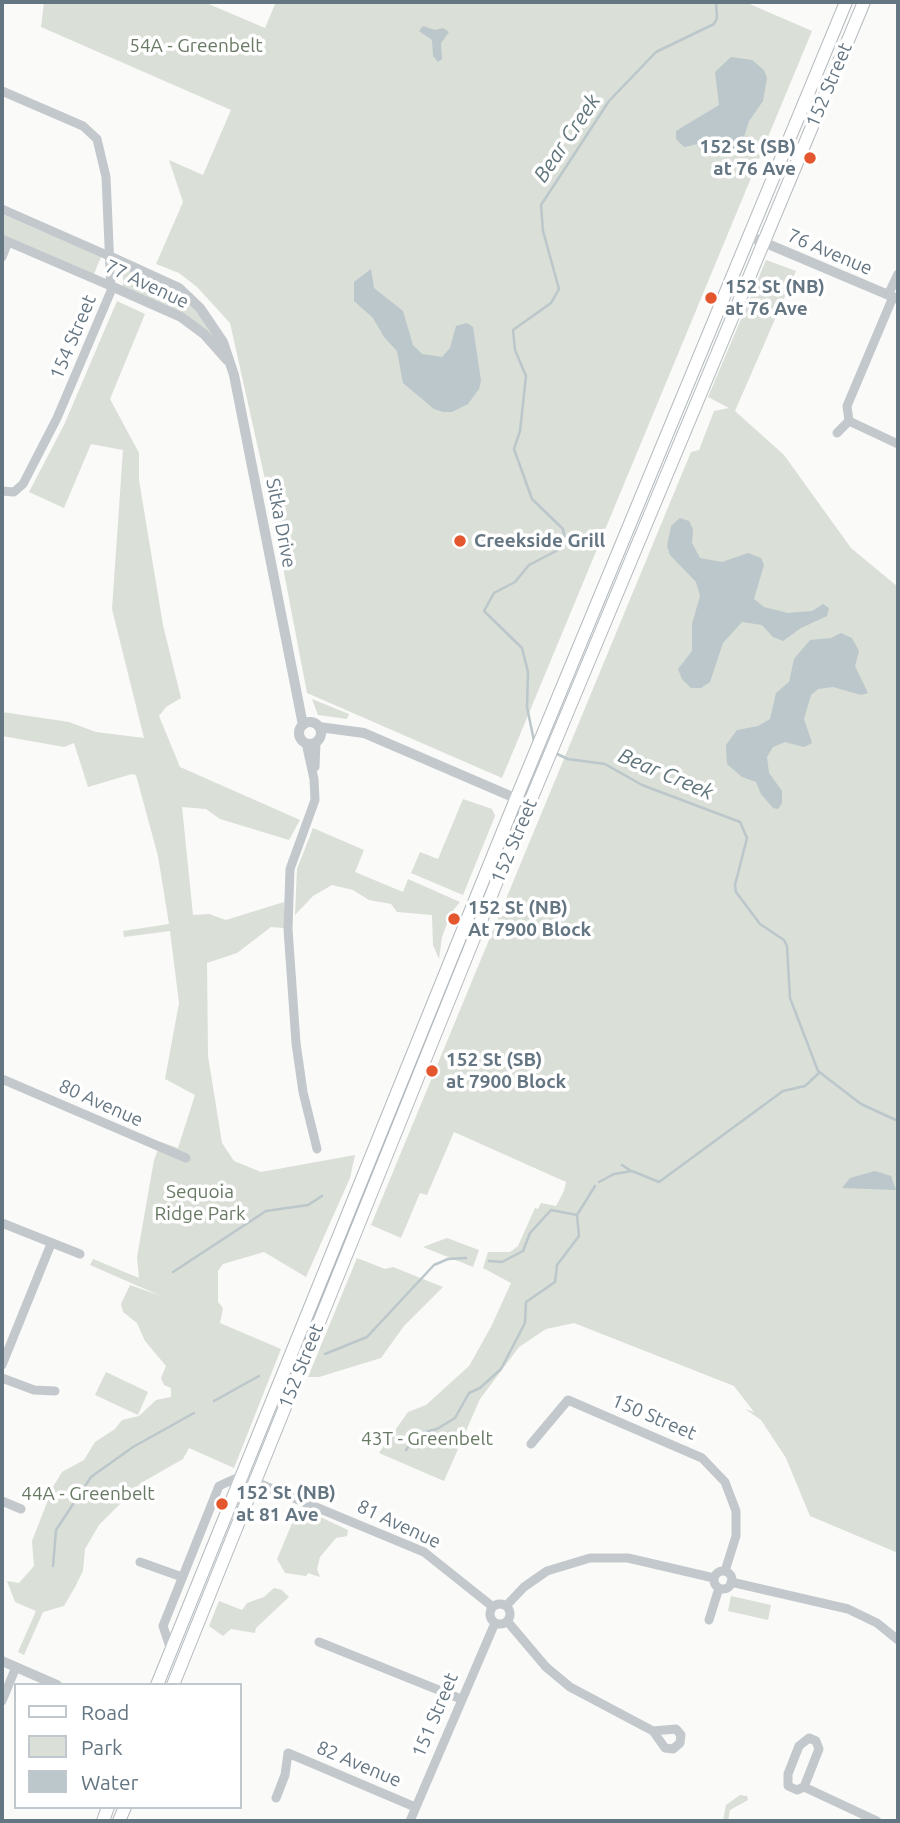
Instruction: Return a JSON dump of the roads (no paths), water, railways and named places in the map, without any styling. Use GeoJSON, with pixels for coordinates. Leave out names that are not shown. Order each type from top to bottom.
{"type":"FeatureCollection","features":[{"type":"Feature","properties":{"kind":"main road","name":"152 Street"},"geometry":{"type":"LineString","coordinates":[[158,1683],[516,799],[846,2]]}},
{"type":"Feature","properties":{"kind":"main road","name":"152 Street"},"geometry":{"type":"LineString","coordinates":[[174,1683],[530,805],[864,2]]}},
{"type":"Feature","properties":{"kind":"street","name":"154 Street"},"geometry":{"type":"LineString","coordinates":[[2,91],[83,126],[95,136],[106,173],[110,286],[110,295],[53,426],[23,484],[6,492]]}},
{"type":"Feature","properties":{"kind":"street","name":"77 Avenue"},"geometry":{"type":"LineString","coordinates":[[2,209],[165,279],[191,298],[216,328],[231,365]]}},
{"type":"Feature","properties":{"kind":"street","name":"76 Avenue"},"geometry":{"type":"LineString","coordinates":[[749,236],[893,297]]}},
{"type":"Feature","properties":{"kind":"street","name":"77 Avenue"},"geometry":{"type":"LineString","coordinates":[[5,240],[181,317],[204,334],[231,365]]}},
{"type":"Feature","properties":{"kind":"street"},"geometry":{"type":"LineString","coordinates":[[2,257],[5,240]]}},
{"type":"Feature","properties":{"kind":"street"},"geometry":{"type":"LineString","coordinates":[[849,421],[847,407],[893,297],[898,274]]}},
{"type":"Feature","properties":{"kind":"street","name":"Sitka Drive"},"geometry":{"type":"LineString","coordinates":[[231,365],[298,689],[313,733]]}},
{"type":"Feature","properties":{"kind":"street"},"geometry":{"type":"LineString","coordinates":[[837,433],[849,421]]}},
{"type":"Feature","properties":{"kind":"street"},"geometry":{"type":"LineString","coordinates":[[849,421],[898,444]]}},
{"type":"Feature","properties":{"kind":"street"},"geometry":{"type":"LineString","coordinates":[[317,1149],[303,1093],[296,1043],[288,929],[290,869],[315,800],[313,733],[354,731],[530,805]]}},
{"type":"Feature","properties":{"kind":"street","name":"80 Avenue"},"geometry":{"type":"LineString","coordinates":[[2,1079],[186,1158]]}},
{"type":"Feature","properties":{"kind":"street"},"geometry":{"type":"LineString","coordinates":[[2,1223],[80,1254]]}},
{"type":"Feature","properties":{"kind":"street"},"geometry":{"type":"LineString","coordinates":[[2,1364],[51,1244]]}},
{"type":"Feature","properties":{"kind":"street"},"geometry":{"type":"LineString","coordinates":[[2,1378],[34,1390],[55,1391]]}},
{"type":"Feature","properties":{"kind":"street","name":"150 Street"},"geometry":{"type":"LineString","coordinates":[[531,1444],[568,1399],[702,1458],[725,1482],[736,1511],[736,1536],[725,1571]]}},
{"type":"Feature","properties":{"kind":"street"},"geometry":{"type":"LineString","coordinates":[[171,1650],[163,1626],[219,1486],[241,1476]]}},
{"type":"Feature","properties":{"kind":"street","name":"81 Avenue"},"geometry":{"type":"LineString","coordinates":[[241,1476],[424,1552],[493,1607]]}},
{"type":"Feature","properties":{"kind":"street"},"geometry":{"type":"LineString","coordinates":[[2,1501],[21,1509]]}},
{"type":"Feature","properties":{"kind":"street"},"geometry":{"type":"LineString","coordinates":[[506,1606],[510,1613],[507,1621],[500,1625],[495,1623],[491,1615],[493,1607],[506,1606],[524,1587],[547,1571],[590,1558],[628,1558],[714,1578]]}},
{"type":"Feature","properties":{"kind":"street"},"geometry":{"type":"LineString","coordinates":[[140,1563],[183,1577]]}},
{"type":"Feature","properties":{"kind":"street"},"geometry":{"type":"LineString","coordinates":[[714,1578],[718,1572],[725,1571],[732,1582],[853,1611],[877,1623],[898,1640]]}},
{"type":"Feature","properties":{"kind":"street"},"geometry":{"type":"LineString","coordinates":[[709,1620],[719,1588],[714,1578]]}},
{"type":"Feature","properties":{"kind":"street"},"geometry":{"type":"LineString","coordinates":[[719,1588],[727,1588],[732,1582]]}},
{"type":"Feature","properties":{"kind":"street"},"geometry":{"type":"LineString","coordinates":[[507,1621],[546,1667],[566,1684],[653,1731]]}},
{"type":"Feature","properties":{"kind":"street","name":"151 Street"},"geometry":{"type":"LineString","coordinates":[[410,1821],[495,1623]]}},
{"type":"Feature","properties":{"kind":"street"},"geometry":{"type":"LineString","coordinates":[[319,1642],[461,1699]]}},
{"type":"Feature","properties":{"kind":"street"},"geometry":{"type":"LineString","coordinates":[[2,1661],[52,1683]]}},
{"type":"Feature","properties":{"kind":"street"},"geometry":{"type":"LineString","coordinates":[[2,1701],[16,1667]]}},
{"type":"Feature","properties":{"kind":"street"},"geometry":{"type":"LineString","coordinates":[[809,1738],[816,1741],[819,1749],[804,1787],[799,1790],[791,1788],[786,1779],[800,1744],[809,1738]]}},
{"type":"Feature","properties":{"kind":"street","name":"82 Avenue"},"geometry":{"type":"LineString","coordinates":[[276,1798],[285,1775],[288,1753],[415,1807]]}},
{"type":"Feature","properties":{"kind":"street"},"geometry":{"type":"LineString","coordinates":[[804,1787],[877,1821]]}},
{"type":"Feature","properties":{"kind":"water"},"geometry":{"type":"Polygon","coordinates":[[[423,26],[435,30],[443,28],[449,32],[441,43],[442,59],[438,62],[433,56],[432,40],[419,31],[423,26]]]}},
{"type":"Feature","properties":{"kind":"water"},"geometry":{"type":"Polygon","coordinates":[[[731,57],[752,60],[764,70],[767,78],[763,101],[749,121],[742,143],[733,149],[711,141],[684,147],[676,139],[676,131],[719,105],[715,72],[731,57]]]}},
{"type":"Feature","properties":{"kind":"water"},"geometry":{"type":"Polygon","coordinates":[[[371,269],[374,288],[403,311],[413,345],[422,354],[442,357],[450,348],[456,326],[467,323],[473,327],[481,381],[479,389],[468,404],[452,412],[443,412],[434,409],[403,383],[397,351],[384,337],[373,318],[354,301],[354,282],[371,269]]]}},
{"type":"Feature","properties":{"kind":"water"},"geometry":{"type":"Polygon","coordinates":[[[680,518],[689,521],[693,529],[692,543],[700,558],[722,562],[748,553],[761,558],[764,565],[754,599],[764,607],[788,613],[812,611],[823,604],[829,608],[827,616],[801,628],[783,641],[773,637],[762,625],[742,622],[723,643],[710,682],[701,688],[691,688],[682,679],[678,669],[692,651],[692,624],[700,596],[696,582],[670,555],[667,546],[671,526],[680,518]]]}},
{"type":"Feature","properties":{"kind":"water"},"geometry":{"type":"Polygon","coordinates":[[[841,633],[852,638],[859,651],[855,666],[868,693],[861,695],[833,687],[818,689],[811,695],[804,719],[812,743],[804,747],[785,742],[773,747],[767,757],[769,773],[782,791],[782,803],[778,809],[773,808],[761,794],[756,782],[742,777],[727,764],[726,745],[737,730],[758,726],[770,719],[776,693],[789,682],[794,659],[810,640],[831,638],[841,633]]]}},
{"type":"Feature","properties":{"kind":"water"},"geometry":{"type":"Polygon","coordinates":[[[875,1171],[891,1176],[896,1190],[842,1188],[850,1178],[875,1171]]]}},
{"type":"Feature","properties":{"kind":"waterway","name":"Bear Creek"},"geometry":{"type":"LineString","coordinates":[[534,741],[527,707],[528,672],[522,648],[484,611],[494,593],[515,582],[529,565],[558,550],[565,539],[563,529],[532,499],[514,449],[520,431],[526,376],[515,350],[513,330],[551,303],[559,289],[543,231],[541,205],[609,101],[656,52],[714,24],[717,18],[716,2]]}},
{"type":"Feature","properties":{"kind":"waterway","name":"Bear Creek"},"geometry":{"type":"LineString","coordinates":[[555,753],[568,759],[605,764],[642,785],[740,822],[747,838],[735,885],[736,892],[760,924],[784,940],[787,946],[790,998],[818,1071],[861,1104],[898,1121]]}},
{"type":"Feature","properties":{"kind":"waterway"},"geometry":{"type":"LineString","coordinates":[[599,1182],[614,1174],[632,1171],[659,1182],[783,1091],[805,1086],[820,1072]]}},
{"type":"Feature","properties":{"kind":"waterway"},"geometry":{"type":"LineString","coordinates":[[622,1165],[631,1171]]}},
{"type":"Feature","properties":{"kind":"waterway"},"geometry":{"type":"LineString","coordinates":[[489,1261],[502,1262],[523,1251],[530,1233],[551,1210],[577,1215],[595,1186]]}},
{"type":"Feature","properties":{"kind":"waterway"},"geometry":{"type":"LineString","coordinates":[[173,1272],[266,1211],[308,1205],[322,1196]]}},
{"type":"Feature","properties":{"kind":"waterway"},"geometry":{"type":"LineString","coordinates":[[406,1450],[418,1434],[437,1429],[455,1418],[469,1393],[480,1388],[501,1369],[525,1323],[526,1302],[555,1282],[557,1265],[579,1236],[577,1215]]}},
{"type":"Feature","properties":{"kind":"waterway"},"geometry":{"type":"LineString","coordinates":[[325,1354],[367,1337],[434,1265],[448,1259],[466,1258]]}},
{"type":"Feature","properties":{"kind":"waterway"},"geometry":{"type":"LineString","coordinates":[[214,1401],[259,1376]]}},
{"type":"Feature","properties":{"kind":"waterway"},"geometry":{"type":"LineString","coordinates":[[53,1566],[56,1530],[91,1477],[133,1447],[194,1413]]}},
{"type":"Feature","properties":{"kind":"place","name":"152 St (SB) at 76 Ave"},"geometry":{"type":"Point","coordinates":[810,158]}},
{"type":"Feature","properties":{"kind":"place","name":"152 St (NB) at 76 Ave"},"geometry":{"type":"Point","coordinates":[711,298]}},
{"type":"Feature","properties":{"kind":"place","name":"Creekside Grill"},"geometry":{"type":"Point","coordinates":[460,541]}},
{"type":"Feature","properties":{"kind":"place","name":"152 St (NB) At 7900 Block"},"geometry":{"type":"Point","coordinates":[454,919]}},
{"type":"Feature","properties":{"kind":"place","name":"152 St (SB) at 7900 Block"},"geometry":{"type":"Point","coordinates":[432,1071]}},
{"type":"Feature","properties":{"kind":"place","name":"152 St (NB) at 81 Ave"},"geometry":{"type":"Point","coordinates":[222,1504]}},
{"type":"Feature","properties":{"kind":"park label","name":"54A - Greenbelt"},"geometry":{"type":"Point","coordinates":[196,46]}},
{"type":"Feature","properties":{"kind":"park label","name":"Sequoia Ridge Park"},"geometry":{"type":"Point","coordinates":[200,1203]}},
{"type":"Feature","properties":{"kind":"park label","name":"43T - Greenbelt"},"geometry":{"type":"Point","coordinates":[427,1439]}},
{"type":"Feature","properties":{"kind":"park label","name":"44A - Greenbelt"},"geometry":{"type":"Point","coordinates":[88,1494]}}]}
